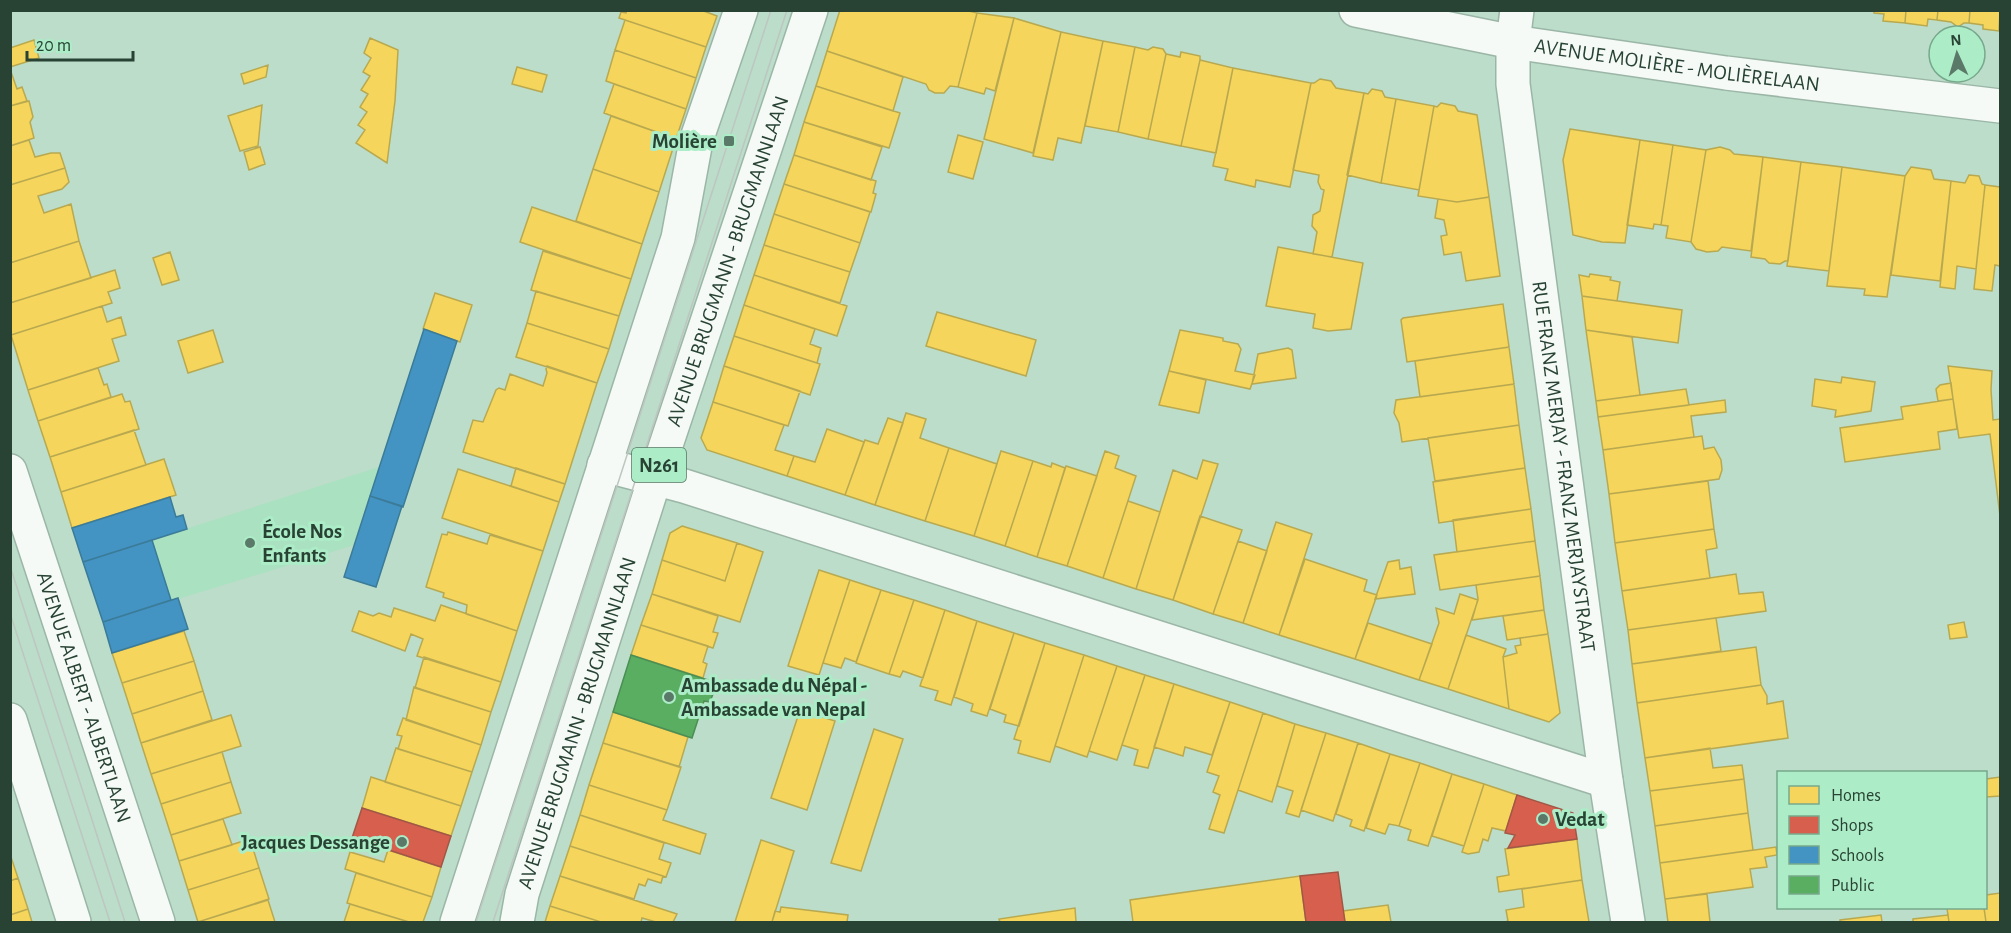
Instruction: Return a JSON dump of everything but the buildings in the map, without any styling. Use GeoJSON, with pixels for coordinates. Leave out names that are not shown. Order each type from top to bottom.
{"type":"FeatureCollection","features":[{"type":"Feature","properties":{"kind":"street","name":"N261"},"geometry":{"type":"LineString","coordinates":[[457,922],[678,238],[696,141],[741,10]]}},
{"type":"Feature","properties":{"kind":"street","name":"AVENUE BRUGMANN - BRUGMANNLAAN"},"geometry":{"type":"LineString","coordinates":[[517,922],[522,894],[655,478],[811,10]]}},
{"type":"Feature","properties":{"kind":"street","name":"AVENUE MOLIÈRE - MOLIÈRELAAN"},"geometry":{"type":"LineString","coordinates":[[1356,10],[1513,42],[1726,73],[2001,106]]}},
{"type":"Feature","properties":{"kind":"street","name":"RUE FRANZ MERJAY - FRANZ MERJAYSTRAAT"},"geometry":{"type":"LineString","coordinates":[[1517,10],[1513,42],[1513,84],[1606,781],[1628,922]]}},
{"type":"Feature","properties":{"kind":"street"},"geometry":{"type":"LineString","coordinates":[[604,465],[684,486],[1606,781]]}},
{"type":"Feature","properties":{"kind":"street","name":"AVENUE ALBERT - ALBERTLAAN"},"geometry":{"type":"LineString","coordinates":[[10,471],[158,922]]}},
{"type":"Feature","properties":{"kind":"street"},"geometry":{"type":"LineString","coordinates":[[10,720],[74,922]]}},
{"type":"Feature","properties":{"kind":"shaded area","name":"École Nos Enfants"},"geometry":{"type":"Polygon","coordinates":[[[379,467],[354,545],[103,622],[83,562],[379,467]]]}},
{"type":"Feature","properties":{"kind":"tram line"},"geometry":{"type":"LineString","coordinates":[[476,922],[771,10]]}},
{"type":"Feature","properties":{"kind":"tram line"},"geometry":{"type":"LineString","coordinates":[[493,922],[787,10]]}},
{"type":"Feature","properties":{"kind":"tram line"},"geometry":{"type":"LineString","coordinates":[[10,566],[125,922]]}},
{"type":"Feature","properties":{"kind":"tram line"},"geometry":{"type":"LineString","coordinates":[[10,613],[110,922]]}},
{"type":"Feature","properties":{"kind":"place","name":"Molière"},"geometry":{"type":"Point","coordinates":[729,141]}},
{"type":"Feature","properties":{"kind":"place","name":"École Nos Enfants"},"geometry":{"type":"Point","coordinates":[250,543]}},
{"type":"Feature","properties":{"kind":"place","name":"Ambassade du Népal - Ambassade van Nepal"},"geometry":{"type":"Point","coordinates":[669,697]}},
{"type":"Feature","properties":{"kind":"place","name":"Vedat"},"geometry":{"type":"Point","coordinates":[1543,819]}},
{"type":"Feature","properties":{"kind":"place","name":"Jacques Dessange"},"geometry":{"type":"Point","coordinates":[402,842]}}]}
